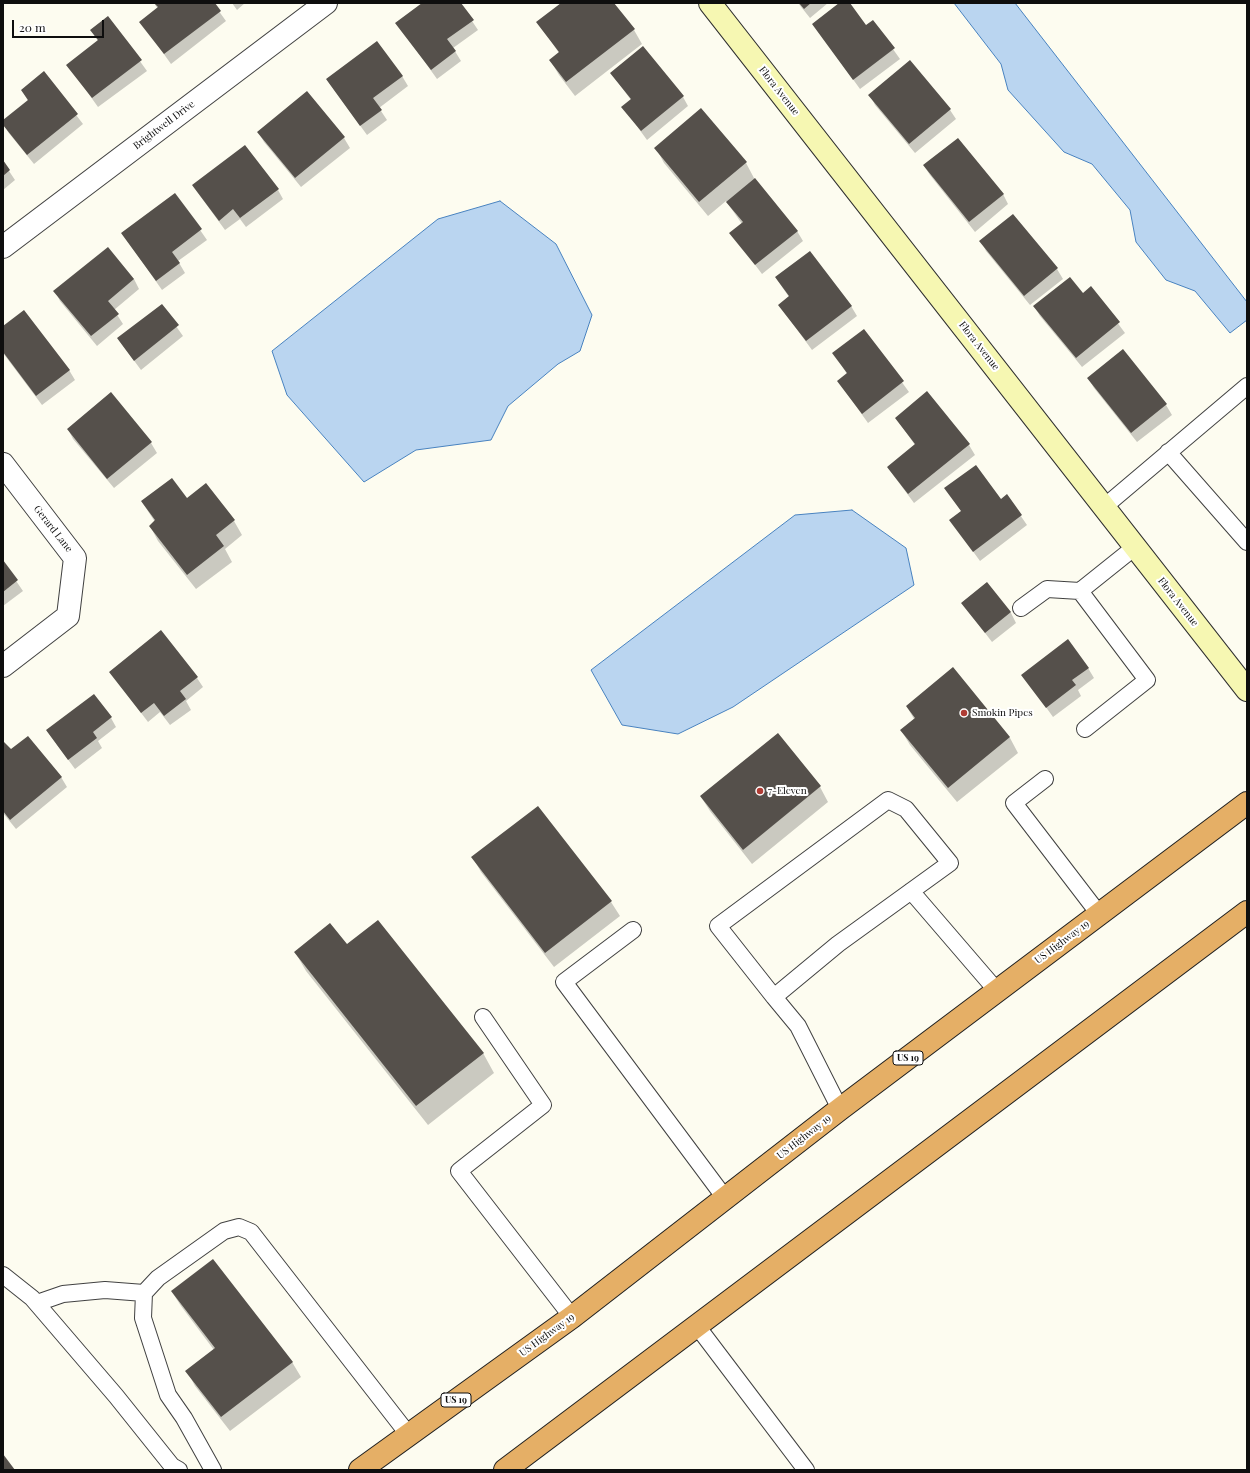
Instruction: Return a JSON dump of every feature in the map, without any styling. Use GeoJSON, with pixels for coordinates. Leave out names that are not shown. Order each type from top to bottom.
{"type":"FeatureCollection","features":[{"type":"Feature","properties":{"kind":"highway","name":"US Highway 19"},"geometry":{"type":"LineString","coordinates":[[360,1470],[572,1317],[840,1109],[1247,802]]}},
{"type":"Feature","properties":{"kind":"highway"},"geometry":{"type":"LineString","coordinates":[[505,1470],[1247,912]]}},
{"type":"Feature","properties":{"kind":"highway"},"geometry":{"type":"LineString","coordinates":[[382,1470],[406,1436]]}},
{"type":"Feature","properties":{"kind":"street","name":"Brightwell Drive"},"geometry":{"type":"LineString","coordinates":[[3,248],[326,3]]}},
{"type":"Feature","properties":{"kind":"street","name":"Flora Avenue"},"geometry":{"type":"LineString","coordinates":[[710,3],[1247,690]]}},
{"type":"Feature","properties":{"kind":"street","name":"Gerard Lane"},"geometry":{"type":"LineString","coordinates":[[3,464],[75,558],[68,616],[3,666]]}},
{"type":"Feature","properties":{"kind":"lane"},"geometry":{"type":"LineString","coordinates":[[1104,507],[1247,386]]}},
{"type":"Feature","properties":{"kind":"lane"},"geometry":{"type":"LineString","coordinates":[[1168,452],[1247,542]]}},
{"type":"Feature","properties":{"kind":"lane"},"geometry":{"type":"LineString","coordinates":[[1021,608],[1047,589],[1080,590],[1135,547]]}},
{"type":"Feature","properties":{"kind":"lane"},"geometry":{"type":"LineString","coordinates":[[1080,590],[1147,680],[1085,729]]}},
{"type":"Feature","properties":{"kind":"lane"},"geometry":{"type":"LineString","coordinates":[[1045,779],[1014,802],[1099,914]]}},
{"type":"Feature","properties":{"kind":"lane"},"geometry":{"type":"LineString","coordinates":[[774,997],[838,944],[950,863],[906,809],[888,800],[718,926],[774,997],[798,1026],[840,1109]]}},
{"type":"Feature","properties":{"kind":"lane"},"geometry":{"type":"LineString","coordinates":[[911,891],[997,991]]}},
{"type":"Feature","properties":{"kind":"lane"},"geometry":{"type":"LineString","coordinates":[[633,930],[564,982],[725,1198]]}},
{"type":"Feature","properties":{"kind":"lane"},"geometry":{"type":"LineString","coordinates":[[483,1017],[543,1105],[459,1171],[572,1317]]}},
{"type":"Feature","properties":{"kind":"lane"},"geometry":{"type":"LineString","coordinates":[[213,1470],[184,1418],[168,1395],[144,1318],[144,1293],[158,1278],[224,1231],[239,1228],[251,1232],[406,1436]]}},
{"type":"Feature","properties":{"kind":"lane"},"geometry":{"type":"LineString","coordinates":[[3,1275],[37,1303],[116,1396],[172,1466],[179,1470]]}},
{"type":"Feature","properties":{"kind":"lane"},"geometry":{"type":"LineString","coordinates":[[37,1303],[63,1294],[105,1290],[144,1293]]}},
{"type":"Feature","properties":{"kind":"lane"},"geometry":{"type":"LineString","coordinates":[[697,1326],[806,1470]]}},
{"type":"Feature","properties":{"kind":"water"},"geometry":{"type":"Polygon","coordinates":[[[954,3],[1015,3],[1247,302],[1247,320],[1230,333],[1195,291],[1166,280],[1136,242],[1130,210],[1092,164],[1064,152],[1008,90],[1001,64],[954,3]]]}},
{"type":"Feature","properties":{"kind":"water"},"geometry":{"type":"Polygon","coordinates":[[[500,201],[556,244],[592,315],[580,351],[558,364],[508,406],[491,440],[416,450],[364,482],[287,395],[272,351],[438,219],[500,201]]]}},
{"type":"Feature","properties":{"kind":"water"},"geometry":{"type":"Polygon","coordinates":[[[852,510],[906,548],[914,585],[733,707],[678,734],[622,725],[591,670],[795,515],[852,510]]]}},
{"type":"Feature","properties":{"kind":"building"},"geometry":{"type":"Polygon","coordinates":[[[154,3],[215,3],[221,11],[164,54],[139,22],[158,7],[154,3]]]}},
{"type":"Feature","properties":{"kind":"building"},"geometry":{"type":"Polygon","coordinates":[[[422,3],[461,3],[474,20],[447,39],[456,51],[431,70],[395,23],[422,3]]]}},
{"type":"Feature","properties":{"kind":"building"},"geometry":{"type":"Polygon","coordinates":[[[561,3],[614,3],[635,29],[566,82],[549,60],[559,52],[536,22],[561,3]]]}},
{"type":"Feature","properties":{"kind":"building"},"geometry":{"type":"Polygon","coordinates":[[[799,3],[811,3],[804,9],[799,3]]]}},
{"type":"Feature","properties":{"kind":"building"},"geometry":{"type":"Polygon","coordinates":[[[839,3],[850,3],[866,25],[873,20],[895,48],[853,80],[812,24],[839,3]]]}},
{"type":"Feature","properties":{"kind":"building"},"geometry":{"type":"Polygon","coordinates":[[[108,16],[142,60],[92,98],[66,65],[98,40],[90,30],[108,16]]]}},
{"type":"Feature","properties":{"kind":"building"},"geometry":{"type":"Polygon","coordinates":[[[377,41],[403,76],[373,98],[382,110],[360,126],[326,79],[377,41]]]}},
{"type":"Feature","properties":{"kind":"building"},"geometry":{"type":"Polygon","coordinates":[[[643,46],[684,96],[641,131],[621,107],[631,99],[610,73],[643,46]]]}},
{"type":"Feature","properties":{"kind":"building"},"geometry":{"type":"Polygon","coordinates":[[[910,60],[951,109],[909,144],[868,95],[910,60]]]}},
{"type":"Feature","properties":{"kind":"building"},"geometry":{"type":"Polygon","coordinates":[[[44,71],[78,114],[27,155],[3,125],[3,120],[28,100],[21,90],[44,71]]]}},
{"type":"Feature","properties":{"kind":"building"},"geometry":{"type":"Polygon","coordinates":[[[307,91],[345,137],[295,178],[257,132],[307,91]]]}},
{"type":"Feature","properties":{"kind":"building"},"geometry":{"type":"Polygon","coordinates":[[[701,108],[747,162],[699,202],[654,148],[701,108]]]}},
{"type":"Feature","properties":{"kind":"building"},"geometry":{"type":"Polygon","coordinates":[[[958,138],[1004,194],[969,222],[923,165],[958,138]]]}},
{"type":"Feature","properties":{"kind":"building"},"geometry":{"type":"Polygon","coordinates":[[[245,145],[279,189],[240,218],[233,209],[219,221],[192,185],[245,145]]]}},
{"type":"Feature","properties":{"kind":"building"},"geometry":{"type":"Polygon","coordinates":[[[3,160],[10,170],[3,176],[3,160]]]}},
{"type":"Feature","properties":{"kind":"building"},"geometry":{"type":"Polygon","coordinates":[[[755,178],[798,231],[755,265],[729,233],[743,222],[726,202],[755,178]]]}},
{"type":"Feature","properties":{"kind":"building"},"geometry":{"type":"Polygon","coordinates":[[[175,193],[202,229],[172,252],[180,263],[156,281],[121,233],[175,193]]]}},
{"type":"Feature","properties":{"kind":"building"},"geometry":{"type":"Polygon","coordinates":[[[1013,214],[1058,268],[1024,296],[979,241],[1013,214]]]}},
{"type":"Feature","properties":{"kind":"building"},"geometry":{"type":"Polygon","coordinates":[[[108,247],[134,279],[108,301],[119,314],[91,336],[53,291],[108,247]]]}},
{"type":"Feature","properties":{"kind":"building"},"geometry":{"type":"Polygon","coordinates":[[[810,251],[852,306],[806,341],[778,305],[789,296],[775,277],[810,251]]]}},
{"type":"Feature","properties":{"kind":"building"},"geometry":{"type":"Polygon","coordinates":[[[1070,277],[1083,293],[1091,286],[1120,322],[1076,358],[1033,306],[1070,277]]]}},
{"type":"Feature","properties":{"kind":"building"},"geometry":{"type":"Polygon","coordinates":[[[162,304],[179,325],[134,361],[117,338],[162,304]]]}},
{"type":"Feature","properties":{"kind":"building"},"geometry":{"type":"Polygon","coordinates":[[[24,310],[70,370],[36,396],[3,352],[3,326],[24,310]]]}},
{"type":"Feature","properties":{"kind":"building"},"geometry":{"type":"Polygon","coordinates":[[[864,329],[904,381],[862,414],[837,381],[847,373],[832,353],[864,329]]]}},
{"type":"Feature","properties":{"kind":"building"},"geometry":{"type":"Polygon","coordinates":[[[1123,349],[1167,404],[1131,433],[1087,378],[1123,349]]]}},
{"type":"Feature","properties":{"kind":"building"},"geometry":{"type":"Polygon","coordinates":[[[927,391],[970,444],[908,494],[887,467],[915,444],[895,418],[927,391]]]}},
{"type":"Feature","properties":{"kind":"building"},"geometry":{"type":"Polygon","coordinates":[[[111,392],[152,442],[107,479],[67,429],[111,392]]]}},
{"type":"Feature","properties":{"kind":"building"},"geometry":{"type":"Polygon","coordinates":[[[976,465],[1001,499],[1007,494],[1022,515],[973,552],[949,520],[961,511],[944,488],[976,465]]]}},
{"type":"Feature","properties":{"kind":"building"},"geometry":{"type":"Polygon","coordinates":[[[172,478],[187,498],[206,483],[235,520],[216,535],[224,546],[187,575],[149,526],[155,520],[141,501],[172,478]]]}},
{"type":"Feature","properties":{"kind":"building"},"geometry":{"type":"Polygon","coordinates":[[[3,560],[18,580],[3,592],[3,560]]]}},
{"type":"Feature","properties":{"kind":"building"},"geometry":{"type":"Polygon","coordinates":[[[987,582],[1011,612],[985,633],[961,603],[987,582]]]}},
{"type":"Feature","properties":{"kind":"building"},"geometry":{"type":"Polygon","coordinates":[[[161,630],[198,677],[180,691],[186,699],[164,716],[154,703],[141,713],[109,672],[161,630]]]}},
{"type":"Feature","properties":{"kind":"building"},"geometry":{"type":"Polygon","coordinates":[[[1068,639],[1089,668],[1072,680],[1076,685],[1046,708],[1021,675],[1068,639]]]}},
{"type":"Feature","properties":{"kind":"building"},"geometry":{"type":"Polygon","coordinates":[[[953,667],[1010,737],[948,788],[900,730],[915,718],[906,706],[953,667]]]}},
{"type":"Feature","properties":{"kind":"building"},"geometry":{"type":"Polygon","coordinates":[[[94,694],[112,717],[93,732],[97,738],[68,760],[46,730],[94,694]]]}},
{"type":"Feature","properties":{"kind":"building","name":"7-Eleven"},"geometry":{"type":"Polygon","coordinates":[[[778,733],[821,786],[743,850],[700,796],[778,733]]]}},
{"type":"Feature","properties":{"kind":"building"},"geometry":{"type":"Polygon","coordinates":[[[28,736],[62,777],[10,820],[3,811],[3,741],[11,749],[28,736]]]}},
{"type":"Feature","properties":{"kind":"building"},"geometry":{"type":"Polygon","coordinates":[[[538,806],[612,901],[545,953],[471,857],[538,806]]]}},
{"type":"Feature","properties":{"kind":"building"},"geometry":{"type":"Polygon","coordinates":[[[378,920],[484,1053],[416,1106],[294,952],[330,923],[347,944],[378,920]]]}},
{"type":"Feature","properties":{"kind":"building"},"geometry":{"type":"Polygon","coordinates":[[[213,1259],[293,1362],[221,1417],[185,1371],[215,1348],[171,1291],[213,1259]]]}},
{"type":"Feature","properties":{"kind":"building"},"geometry":{"type":"Polygon","coordinates":[[[3,1454],[15,1470],[3,1470],[3,1454]]]}},
{"type":"Feature","properties":{"kind":"place","name":"Smokin Pipes"},"geometry":{"type":"Point","coordinates":[964,713]}},
{"type":"Feature","properties":{"kind":"place","name":"7-Eleven"},"geometry":{"type":"Point","coordinates":[760,791]}}]}
